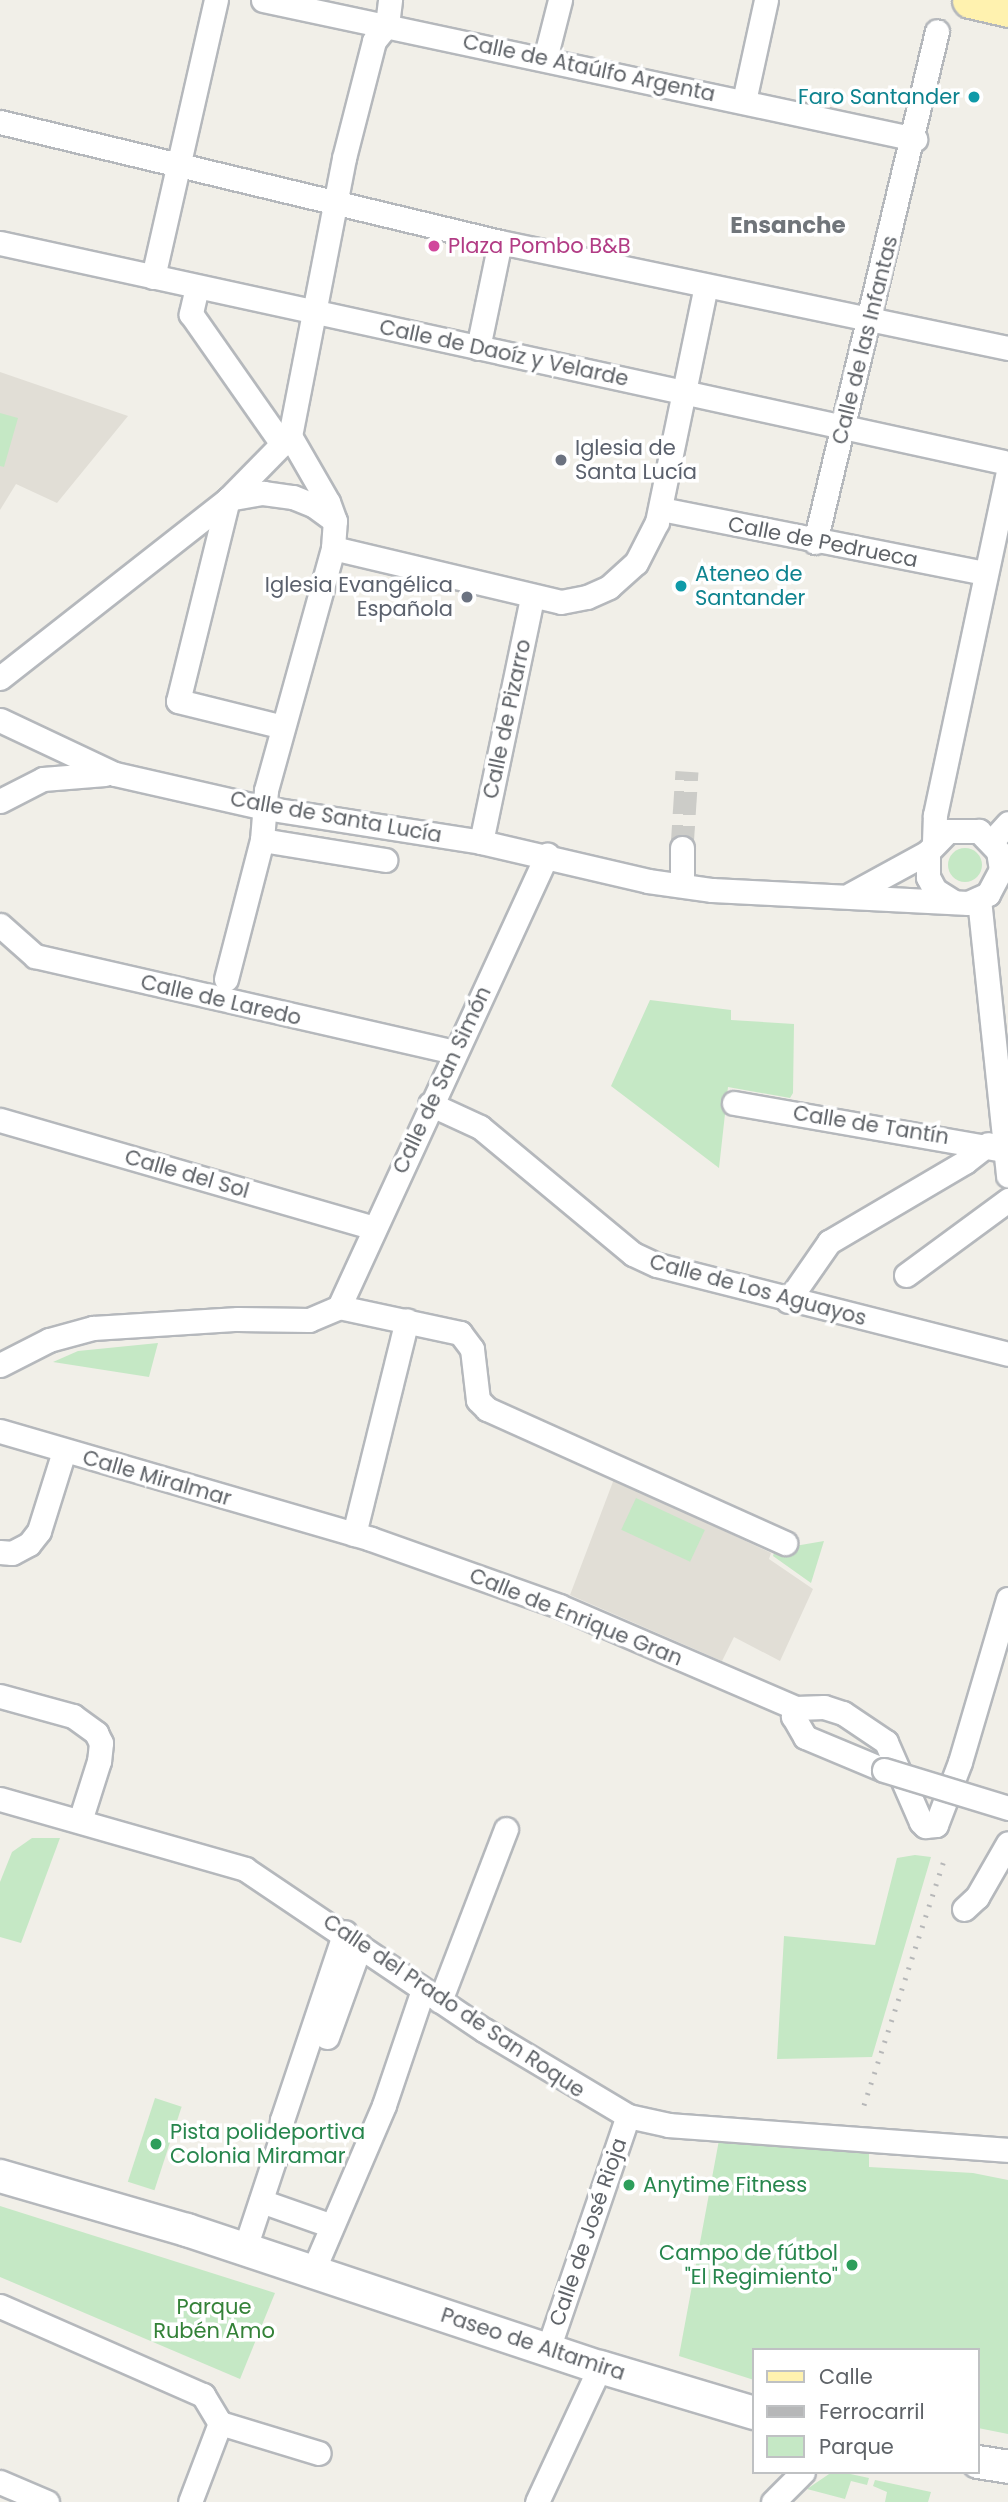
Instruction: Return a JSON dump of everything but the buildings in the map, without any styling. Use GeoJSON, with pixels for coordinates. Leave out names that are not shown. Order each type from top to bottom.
{"type":"FeatureCollection","features":[{"type":"Feature","properties":{"kind":"main road"},"geometry":{"type":"LineString","coordinates":[[970,0],[1008,9]]}},
{"type":"Feature","properties":{"kind":"main road","name":"Paseo de Altamira"},"geometry":{"type":"LineString","coordinates":[[0,2176],[245,2248],[600,2367],[752,2412]]}},
{"type":"Feature","properties":{"kind":"main road"},"geometry":{"type":"LineString","coordinates":[[980,2462],[1008,2467]]}},
{"type":"Feature","properties":{"kind":"street"},"geometry":{"type":"LineString","coordinates":[[153,277],[216,0]]}},
{"type":"Feature","properties":{"kind":"street","name":"Calle de Ataúlfo Argenta"},"geometry":{"type":"LineString","coordinates":[[263,0],[915,139]]}},
{"type":"Feature","properties":{"kind":"street"},"geometry":{"type":"LineString","coordinates":[[0,678],[229,499],[286,440],[317,313],[338,202],[374,41],[387,25],[390,0]]}},
{"type":"Feature","properties":{"kind":"street"},"geometry":{"type":"LineString","coordinates":[[545,59],[560,0]]}},
{"type":"Feature","properties":{"kind":"street"},"geometry":{"type":"LineString","coordinates":[[744,101],[766,0]]}},
{"type":"Feature","properties":{"kind":"street","name":"Calle de las Infantas"},"geometry":{"type":"LineString","coordinates":[[815,542],[915,139],[937,31]]}},
{"type":"Feature","properties":{"kind":"street"},"geometry":{"type":"LineString","coordinates":[[0,121],[179,162],[500,242],[1008,348]]}},
{"type":"Feature","properties":{"kind":"street"},"geometry":{"type":"LineString","coordinates":[[478,348],[500,242]]}},
{"type":"Feature","properties":{"kind":"street","name":"Calle de Daoíz y Velarde"},"geometry":{"type":"LineString","coordinates":[[0,243],[1008,463]]}},
{"type":"Feature","properties":{"kind":"street"},"geometry":{"type":"LineString","coordinates":[[333,548],[532,597],[574,600],[609,587],[636,563],[661,509],[706,286]]}},
{"type":"Feature","properties":{"kind":"street"},"geometry":{"type":"LineString","coordinates":[[197,287],[191,314],[286,440],[335,521],[333,548],[284,727],[264,808],[262,839],[226,979]]}},
{"type":"Feature","properties":{"kind":"street"},"geometry":{"type":"LineString","coordinates":[[992,898],[954,902],[935,890],[928,877],[935,815],[985,573],[1000,545],[1008,472]]}},
{"type":"Feature","properties":{"kind":"street"},"geometry":{"type":"LineString","coordinates":[[229,499],[263,493],[293,497],[313,505],[335,521]]}},
{"type":"Feature","properties":{"kind":"street"},"geometry":{"type":"LineString","coordinates":[[229,499],[177,701],[284,727]]}},
{"type":"Feature","properties":{"kind":"street","name":"Calle de Pedrueca"},"geometry":{"type":"LineString","coordinates":[[661,509],[815,542],[985,573]]}},
{"type":"Feature","properties":{"kind":"street","name":"Calle de Pizarro"},"geometry":{"type":"LineString","coordinates":[[481,842],[532,597]]}},
{"type":"Feature","properties":{"kind":"street","name":"Calle de Santa Lucía"},"geometry":{"type":"LineString","coordinates":[[0,720],[115,774],[264,808],[481,842],[682,886],[954,902]]}},
{"type":"Feature","properties":{"kind":"street"},"geometry":{"type":"LineString","coordinates":[[28,732],[39,754],[43,779]]}},
{"type":"Feature","properties":{"kind":"street"},"geometry":{"type":"LineString","coordinates":[[0,801],[43,779],[78,773],[115,774]]}},
{"type":"Feature","properties":{"kind":"street"},"geometry":{"type":"LineString","coordinates":[[992,841],[1008,822]]}},
{"type":"Feature","properties":{"kind":"street"},"geometry":{"type":"LineString","coordinates":[[851,894],[961,828],[979,831],[992,841],[1001,870],[992,898],[1000,1148],[1008,1175]]}},
{"type":"Feature","properties":{"kind":"street","name":"Calle de Santa Lucía"},"geometry":{"type":"LineString","coordinates":[[262,839],[385,860]]}},
{"type":"Feature","properties":{"kind":"street"},"geometry":{"type":"LineString","coordinates":[[682,848],[682,886]]}},
{"type":"Feature","properties":{"kind":"street","name":"Calle de San Simón"},"geometry":{"type":"LineString","coordinates":[[340,1307],[373,1227],[547,855]]}},
{"type":"Feature","properties":{"kind":"street","name":"Calle de Laredo"},"geometry":{"type":"LineString","coordinates":[[0,925],[35,956],[454,1052]]}},
{"type":"Feature","properties":{"kind":"street","name":"Calle de Tantín"},"geometry":{"type":"LineString","coordinates":[[734,1103],[1000,1148]]}},
{"type":"Feature","properties":{"kind":"street","name":"Calle de Los Aguayos"},"geometry":{"type":"LineString","coordinates":[[430,1104],[480,1126],[633,1254],[668,1269],[1008,1354]]}},
{"type":"Feature","properties":{"kind":"street","name":"Calle del Sol"},"geometry":{"type":"LineString","coordinates":[[0,1120],[373,1227]]}},
{"type":"Feature","properties":{"kind":"street"},"geometry":{"type":"LineString","coordinates":[[788,1301],[829,1242],[965,1162],[1000,1148]]}},
{"type":"Feature","properties":{"kind":"street"},"geometry":{"type":"LineString","coordinates":[[906,1275],[1008,1200]]}},
{"type":"Feature","properties":{"kind":"street"},"geometry":{"type":"LineString","coordinates":[[0,1365],[50,1340],[93,1328],[238,1319],[309,1320],[340,1307],[407,1320],[460,1333],[467,1340],[478,1400],[487,1409],[785,1543]]}},
{"type":"Feature","properties":{"kind":"street"},"geometry":{"type":"LineString","coordinates":[[354,1534],[407,1320]]}},
{"type":"Feature","properties":{"kind":"street","name":"Calle Miralmar"},"geometry":{"type":"LineString","coordinates":[[0,1431],[250,1504]]}},
{"type":"Feature","properties":{"kind":"street"},"geometry":{"type":"LineString","coordinates":[[0,1552],[12,1553],[29,1544],[39,1531],[64,1451]]}},
{"type":"Feature","properties":{"kind":"street","name":"Calle de Enrique Gran"},"geometry":{"type":"LineString","coordinates":[[250,1504],[354,1534],[559,1606],[796,1708]]}},
{"type":"Feature","properties":{"kind":"street"},"geometry":{"type":"LineString","coordinates":[[1008,1599],[960,1762],[936,1825],[925,1826],[921,1822],[886,1742],[843,1713],[824,1707],[796,1708],[793,1716],[805,1737],[884,1770],[1008,1808]]}},
{"type":"Feature","properties":{"kind":"street"},"geometry":{"type":"LineString","coordinates":[[0,1696],[72,1716],[89,1723],[96,1733],[101,1743],[99,1761],[80,1821]]}},
{"type":"Feature","properties":{"kind":"street","name":"Calle del Prado de San Roque"},"geometry":{"type":"LineString","coordinates":[[0,1800],[239,1867],[352,1939],[431,1996],[628,2116],[668,2125],[1008,2150]]}},
{"type":"Feature","properties":{"kind":"street"},"geometry":{"type":"LineString","coordinates":[[313,2271],[506,1829]]}},
{"type":"Feature","properties":{"kind":"street"},"geometry":{"type":"LineString","coordinates":[[964,1909],[977,1897],[1008,1843]]}},
{"type":"Feature","properties":{"kind":"street"},"geometry":{"type":"LineString","coordinates":[[245,2248],[280,2142],[282,2120],[352,1939]]}},
{"type":"Feature","properties":{"kind":"street","name":"Calle de José Rioja"},"geometry":{"type":"LineString","coordinates":[[548,2349],[628,2116]]}},
{"type":"Feature","properties":{"kind":"street"},"geometry":{"type":"LineString","coordinates":[[261,2201],[332,2226]]}},
{"type":"Feature","properties":{"kind":"street"},"geometry":{"type":"LineString","coordinates":[[0,2306],[203,2395],[220,2423],[319,2453]]}},
{"type":"Feature","properties":{"kind":"street"},"geometry":{"type":"LineString","coordinates":[[537,2502],[600,2367]]}},
{"type":"Feature","properties":{"kind":"street"},"geometry":{"type":"LineString","coordinates":[[190,2502],[220,2423]]}},
{"type":"Feature","properties":{"kind":"street"},"geometry":{"type":"LineString","coordinates":[[774,2502],[801,2474]]}},
{"type":"Feature","properties":{"kind":"street"},"geometry":{"type":"LineString","coordinates":[[0,2482],[47,2502]]}},
{"type":"Feature","properties":{"kind":"shaded area"},"geometry":{"type":"Polygon","coordinates":[[[0,372],[128,416],[57,503],[16,484],[0,510],[0,372]]]}},
{"type":"Feature","properties":{"kind":"shaded area"},"geometry":{"type":"Polygon","coordinates":[[[614,1479],[771,1553],[769,1559],[813,1589],[780,1661],[734,1637],[722,1661],[570,1595],[614,1479]]]}},
{"type":"Feature","properties":{"kind":"green space"},"geometry":{"type":"Polygon","coordinates":[[[0,413],[18,418],[4,467],[0,466],[0,413]]]}},
{"type":"Feature","properties":{"kind":"green space"},"geometry":{"type":"Polygon","coordinates":[[[965,848],[977,853],[982,865],[977,877],[965,882],[953,877],[948,865],[953,853],[965,848]]]}},
{"type":"Feature","properties":{"kind":"green space"},"geometry":{"type":"Polygon","coordinates":[[[650,1000],[731,1010],[731,1020],[794,1024],[793,1093],[790,1098],[728,1087],[719,1168],[611,1086],[650,1000]]]}},
{"type":"Feature","properties":{"kind":"green space"},"geometry":{"type":"Polygon","coordinates":[[[158,1343],[149,1377],[53,1362],[78,1351],[158,1343]]]}},
{"type":"Feature","properties":{"kind":"green space"},"geometry":{"type":"Polygon","coordinates":[[[636,1498],[705,1530],[690,1562],[621,1530],[636,1498]]]}},
{"type":"Feature","properties":{"kind":"green space"},"geometry":{"type":"Polygon","coordinates":[[[824,1541],[811,1583],[773,1556],[777,1543],[789,1547],[824,1541]]]}},
{"type":"Feature","properties":{"kind":"green space"},"geometry":{"type":"Polygon","coordinates":[[[32,1838],[60,1838],[21,1943],[0,1937],[0,1882],[12,1852],[32,1838]]]}},
{"type":"Feature","properties":{"kind":"green space"},"geometry":{"type":"Polygon","coordinates":[[[915,1855],[931,1857],[872,2057],[777,2059],[784,1936],[875,1945],[897,1858],[915,1855]]]}},
{"type":"Feature","properties":{"kind":"green space","name":"Pista polideportiva Colonia Miramar"},"geometry":{"type":"Polygon","coordinates":[[[155,2098],[182,2107],[154,2190],[128,2182],[155,2098]]]}},
{"type":"Feature","properties":{"kind":"green space","name":"Campo de fútbol \"El Regimiento\""},"geometry":{"type":"Polygon","coordinates":[[[719,2140],[869,2151],[869,2167],[973,2173],[1008,2180],[1008,2434],[980,2428],[980,2348],[752,2348],[752,2379],[679,2356],[719,2140]]]}},
{"type":"Feature","properties":{"kind":"green space","name":"Parque Rubén Amo"},"geometry":{"type":"Polygon","coordinates":[[[0,2206],[275,2293],[240,2379],[0,2277],[0,2206]]]}},
{"type":"Feature","properties":{"kind":"green space"},"geometry":{"type":"Polygon","coordinates":[[[829,2474],[850,2474],[869,2478],[867,2485],[851,2481],[845,2499],[807,2489],[829,2474]]]}},
{"type":"Feature","properties":{"kind":"green space"},"geometry":{"type":"Polygon","coordinates":[[[875,2480],[931,2492],[928,2502],[885,2502],[887,2492],[873,2486],[875,2480]]]}},
{"type":"Feature","properties":{"kind":"tunnel"},"geometry":{"type":"LineString","coordinates":[[682,848],[687,771]]}},
{"type":"Feature","properties":{"kind":"railway"},"geometry":{"type":"LineString","coordinates":[[864,2105],[943,1863]]}},
{"type":"Feature","properties":{"kind":"place","name":"Faro Santander"},"geometry":{"type":"Point","coordinates":[974,97]}},
{"type":"Feature","properties":{"kind":"place","name":"Plaza Pombo B&B"},"geometry":{"type":"Point","coordinates":[434,246]}},
{"type":"Feature","properties":{"kind":"place","name":"Iglesia de Santa Lucía"},"geometry":{"type":"Point","coordinates":[561,460]}},
{"type":"Feature","properties":{"kind":"place","name":"Ateneo de Santander"},"geometry":{"type":"Point","coordinates":[681,586]}},
{"type":"Feature","properties":{"kind":"place","name":"Iglesia Evangélica Española"},"geometry":{"type":"Point","coordinates":[467,597]}},
{"type":"Feature","properties":{"kind":"place","name":"Pista polideportiva Colonia Miramar"},"geometry":{"type":"Point","coordinates":[156,2144]}},
{"type":"Feature","properties":{"kind":"place","name":"Anytime Fitness"},"geometry":{"type":"Point","coordinates":[629,2185]}},
{"type":"Feature","properties":{"kind":"place","name":"Campo de fútbol \"El Regimiento\""},"geometry":{"type":"Point","coordinates":[852,2265]}},
{"type":"Feature","properties":{"kind":"district","name":"Ensanche"},"geometry":{"type":"Point","coordinates":[788,225]}}]}
